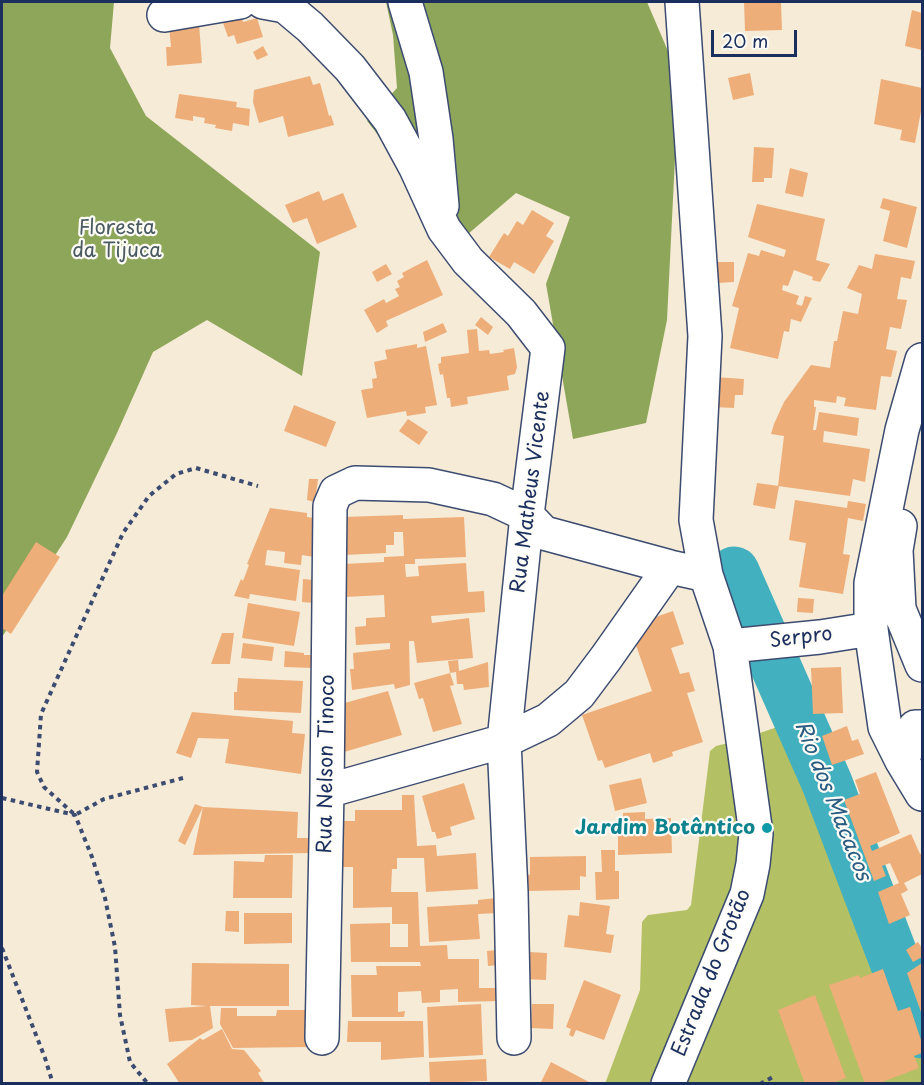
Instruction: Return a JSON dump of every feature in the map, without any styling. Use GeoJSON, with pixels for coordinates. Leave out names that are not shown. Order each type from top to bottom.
{"type":"FeatureCollection","features":[{"type":"Feature","properties":{"kind":"street"},"geometry":{"type":"LineString","coordinates":[[164,15],[240,2]]}},
{"type":"Feature","properties":{"kind":"street","name":"Rua Matheus Vicente"},"geometry":{"type":"LineString","coordinates":[[263,2],[285,6],[310,27],[350,68],[390,120],[416,168],[444,229],[468,261],[521,313],[548,348],[527,515],[504,741],[511,892],[514,1038]]}},
{"type":"Feature","properties":{"kind":"street"},"geometry":{"type":"LineString","coordinates":[[405,2],[428,83],[436,139],[444,229]]}},
{"type":"Feature","properties":{"kind":"street","name":"Estrada do Grotão"},"geometry":{"type":"LineString","coordinates":[[668,1083],[747,894],[756,834],[730,646],[706,574],[696,520],[705,336],[681,2]]}},
{"type":"Feature","properties":{"kind":"street"},"geometry":{"type":"LineString","coordinates":[[921,368],[902,430],[871,583],[872,637],[885,727],[902,762],[922,794]]}},
{"type":"Feature","properties":{"kind":"street"},"geometry":{"type":"LineString","coordinates":[[920,661],[899,609],[896,550],[916,430],[921,368]]}},
{"type":"Feature","properties":{"kind":"street","name":"Rua Nelson Tinoco"},"geometry":{"type":"LineString","coordinates":[[322,1038],[330,506],[336,492],[355,483],[429,485],[493,499],[527,515]]}},
{"type":"Feature","properties":{"kind":"street"},"geometry":{"type":"LineString","coordinates":[[527,515],[544,533],[670,567],[706,574]]}},
{"type":"Feature","properties":{"kind":"street"},"geometry":{"type":"LineString","coordinates":[[327,791],[504,741],[548,720],[579,694],[670,567]]}},
{"type":"Feature","properties":{"kind":"street","name":"Serpro"},"geometry":{"type":"LineString","coordinates":[[730,646],[820,637],[872,637],[920,661]]}},
{"type":"Feature","properties":{"kind":"street"},"geometry":{"type":"LineString","coordinates":[[902,762],[915,728],[922,727]]}},
{"type":"Feature","properties":{"kind":"path"},"geometry":{"type":"LineString","coordinates":[[147,1083],[130,1062],[120,1015],[115,947],[105,898],[92,857],[75,815],[44,787],[37,772],[41,714],[123,533],[149,496],[176,474],[196,468],[258,486]]}},
{"type":"Feature","properties":{"kind":"path"},"geometry":{"type":"LineString","coordinates":[[2,798],[75,815],[104,799],[183,778]]}},
{"type":"Feature","properties":{"kind":"path"},"geometry":{"type":"LineString","coordinates":[[2,948],[53,1083]]}},
{"type":"Feature","properties":{"kind":"path"},"geometry":{"type":"LineString","coordinates":[[760,1083],[773,1077]]}},
{"type":"Feature","properties":{"kind":"green space","name":"Floresta da Tijuca"},"geometry":{"type":"Polygon","coordinates":[[[2,2],[114,2],[110,48],[146,116],[320,252],[302,376],[207,320],[153,352],[67,537],[2,637],[2,2]]]}},
{"type":"Feature","properties":{"kind":"green space"},"geometry":{"type":"Polygon","coordinates":[[[386,2],[647,2],[679,77],[667,320],[646,423],[573,439],[546,284],[570,217],[516,193],[461,240],[367,121],[397,88],[393,35],[386,2]]]}},
{"type":"Feature","properties":{"kind":"green space","name":"Jardim Botântico"},"geometry":{"type":"Polygon","coordinates":[[[780,726],[791,726],[874,928],[922,1062],[922,1083],[605,1084],[640,990],[642,922],[648,915],[687,910],[691,905],[710,751],[716,746],[780,726]]]}},
{"type":"Feature","properties":{"kind":"building"},"geometry":{"type":"Polygon","coordinates":[[[744,2],[781,2],[782,30],[745,31],[744,2]]]}},
{"type":"Feature","properties":{"kind":"building"},"geometry":{"type":"Polygon","coordinates":[[[912,10],[922,13],[922,50],[905,46],[912,10]]]}},
{"type":"Feature","properties":{"kind":"building"},"geometry":{"type":"Polygon","coordinates":[[[242,17],[243,22],[257,18],[263,37],[237,44],[234,35],[228,37],[223,23],[242,17]]]}},
{"type":"Feature","properties":{"kind":"building"},"geometry":{"type":"Polygon","coordinates":[[[199,24],[202,63],[167,66],[166,47],[171,47],[169,26],[199,24]]]}},
{"type":"Feature","properties":{"kind":"building"},"geometry":{"type":"Polygon","coordinates":[[[263,46],[268,55],[257,60],[253,52],[263,46]]]}},
{"type":"Feature","properties":{"kind":"building"},"geometry":{"type":"Polygon","coordinates":[[[750,73],[754,95],[733,100],[728,78],[750,73]]]}},
{"type":"Feature","properties":{"kind":"building"},"geometry":{"type":"Polygon","coordinates":[[[310,76],[313,85],[320,83],[329,116],[331,115],[334,125],[288,137],[283,116],[259,123],[253,102],[254,90],[310,76]]]}},
{"type":"Feature","properties":{"kind":"building"},"geometry":{"type":"Polygon","coordinates":[[[881,79],[922,88],[922,106],[915,143],[900,140],[902,130],[874,124],[881,79]]]}},
{"type":"Feature","properties":{"kind":"building"},"geometry":{"type":"Polygon","coordinates":[[[179,94],[237,102],[236,107],[250,109],[249,126],[233,123],[232,131],[204,123],[205,118],[193,116],[193,121],[175,118],[179,94]]]}},
{"type":"Feature","properties":{"kind":"building"},"geometry":{"type":"Polygon","coordinates":[[[754,147],[774,148],[772,178],[764,178],[764,182],[752,182],[754,147]]]}},
{"type":"Feature","properties":{"kind":"building"},"geometry":{"type":"Polygon","coordinates":[[[790,168],[808,173],[803,197],[785,193],[790,168]]]}},
{"type":"Feature","properties":{"kind":"building"},"geometry":{"type":"Polygon","coordinates":[[[319,191],[323,201],[343,193],[357,227],[317,244],[307,218],[293,223],[285,205],[319,191]]]}},
{"type":"Feature","properties":{"kind":"building"},"geometry":{"type":"Polygon","coordinates":[[[883,198],[917,207],[907,248],[883,241],[890,211],[880,208],[883,198]]]}},
{"type":"Feature","properties":{"kind":"building"},"geometry":{"type":"Polygon","coordinates":[[[757,204],[825,219],[816,260],[830,264],[820,282],[794,270],[788,286],[783,285],[782,290],[799,296],[796,304],[802,306],[805,296],[812,298],[801,322],[791,319],[789,332],[784,331],[778,359],[730,348],[739,308],[732,306],[748,253],[759,256],[761,250],[784,257],[786,250],[748,237],[757,204]]]}},
{"type":"Feature","properties":{"kind":"building"},"geometry":{"type":"Polygon","coordinates":[[[532,210],[554,223],[546,236],[554,241],[534,274],[514,262],[510,269],[489,257],[504,233],[508,236],[517,221],[523,225],[532,210]]]}},
{"type":"Feature","properties":{"kind":"building"},"geometry":{"type":"Polygon","coordinates":[[[875,254],[915,261],[911,279],[901,277],[897,299],[907,300],[901,329],[890,327],[886,349],[897,351],[891,377],[881,376],[876,410],[844,406],[846,398],[837,396],[836,403],[814,400],[814,407],[816,407],[813,430],[816,430],[819,412],[859,418],[857,436],[824,431],[823,442],[870,449],[865,482],[853,479],[850,496],[778,486],[784,436],[771,434],[774,424],[784,402],[811,365],[830,368],[834,341],[837,341],[843,311],[858,314],[862,294],[847,288],[859,265],[872,269],[875,254]]]}},
{"type":"Feature","properties":{"kind":"building"},"geometry":{"type":"Polygon","coordinates":[[[427,260],[443,295],[386,321],[388,326],[377,333],[364,310],[384,299],[386,303],[399,296],[395,289],[400,287],[397,281],[404,277],[402,273],[427,260]]]}},
{"type":"Feature","properties":{"kind":"building"},"geometry":{"type":"Polygon","coordinates":[[[717,262],[734,262],[734,282],[717,283],[717,262]]]}},
{"type":"Feature","properties":{"kind":"building"},"geometry":{"type":"Polygon","coordinates":[[[386,264],[392,274],[377,282],[372,272],[386,264]]]}},
{"type":"Feature","properties":{"kind":"building"},"geometry":{"type":"Polygon","coordinates":[[[481,317],[493,327],[488,335],[475,325],[481,317]]]}},
{"type":"Feature","properties":{"kind":"building"},"geometry":{"type":"Polygon","coordinates":[[[443,323],[447,332],[425,342],[423,332],[443,323]]]}},
{"type":"Feature","properties":{"kind":"building"},"geometry":{"type":"Polygon","coordinates":[[[477,329],[479,351],[489,350],[490,354],[514,348],[517,367],[515,374],[507,376],[509,390],[467,397],[468,404],[451,407],[443,374],[440,375],[438,364],[441,363],[441,357],[469,353],[467,330],[477,329]]]}},
{"type":"Feature","properties":{"kind":"building"},"geometry":{"type":"Polygon","coordinates":[[[417,344],[417,348],[426,346],[437,405],[425,407],[426,413],[407,416],[406,411],[367,418],[361,390],[373,388],[372,379],[377,378],[374,362],[387,359],[385,350],[417,344]]]}},
{"type":"Feature","properties":{"kind":"building"},"geometry":{"type":"Polygon","coordinates":[[[715,377],[744,379],[743,395],[735,395],[734,408],[714,407],[715,377]]]}},
{"type":"Feature","properties":{"kind":"building"},"geometry":{"type":"Polygon","coordinates":[[[294,405],[336,422],[326,447],[284,431],[294,405]]]}},
{"type":"Feature","properties":{"kind":"building"},"geometry":{"type":"Polygon","coordinates":[[[408,419],[428,432],[419,445],[399,431],[408,419]]]}},
{"type":"Feature","properties":{"kind":"building"},"geometry":{"type":"Polygon","coordinates":[[[309,479],[318,479],[315,502],[307,500],[309,479]]]}},
{"type":"Feature","properties":{"kind":"building"},"geometry":{"type":"Polygon","coordinates":[[[757,483],[779,486],[775,509],[753,505],[757,483]]]}},
{"type":"Feature","properties":{"kind":"building"},"geometry":{"type":"Polygon","coordinates":[[[795,500],[847,508],[848,501],[866,504],[863,521],[848,518],[843,554],[850,555],[843,594],[799,587],[806,543],[789,540],[795,500]]]}},
{"type":"Feature","properties":{"kind":"building"},"geometry":{"type":"Polygon","coordinates":[[[270,508],[307,513],[307,517],[315,518],[314,557],[302,555],[301,565],[284,563],[285,552],[267,550],[265,565],[300,570],[296,601],[250,594],[249,599],[234,596],[241,579],[243,581],[249,565],[247,564],[270,508]]]}},
{"type":"Feature","properties":{"kind":"building"},"geometry":{"type":"Polygon","coordinates":[[[403,515],[403,519],[464,517],[466,557],[415,559],[415,564],[405,564],[406,577],[419,576],[418,566],[466,563],[468,592],[484,591],[485,612],[431,616],[432,623],[469,618],[473,658],[417,663],[414,641],[409,641],[410,685],[395,689],[394,684],[352,690],[350,669],[354,669],[353,653],[390,649],[390,643],[356,645],[355,627],[366,626],[366,618],[385,617],[384,595],[345,597],[343,564],[384,562],[384,557],[404,556],[403,532],[394,532],[394,545],[386,545],[386,553],[344,555],[343,517],[403,515]]]}},
{"type":"Feature","properties":{"kind":"building"},"geometry":{"type":"Polygon","coordinates":[[[36,542],[60,557],[11,634],[2,628],[2,596],[36,542]]]}},
{"type":"Feature","properties":{"kind":"building"},"geometry":{"type":"Polygon","coordinates":[[[303,579],[313,580],[314,603],[302,602],[303,579]]]}},
{"type":"Feature","properties":{"kind":"building"},"geometry":{"type":"Polygon","coordinates":[[[798,598],[814,599],[813,613],[797,612],[798,598]]]}},
{"type":"Feature","properties":{"kind":"building"},"geometry":{"type":"Polygon","coordinates":[[[248,603],[300,612],[294,646],[242,638],[248,603]]]}},
{"type":"Feature","properties":{"kind":"building"},"geometry":{"type":"Polygon","coordinates":[[[673,611],[684,644],[671,648],[680,674],[689,672],[695,691],[687,693],[703,742],[672,752],[673,756],[653,763],[650,753],[605,768],[602,760],[598,761],[582,715],[652,691],[631,631],[647,620],[673,611]]]}},
{"type":"Feature","properties":{"kind":"building"},"geometry":{"type":"Polygon","coordinates":[[[222,633],[234,633],[230,664],[211,664],[222,633]]]}},
{"type":"Feature","properties":{"kind":"building"},"geometry":{"type":"Polygon","coordinates":[[[243,643],[274,647],[272,661],[241,658],[243,643]]]}},
{"type":"Feature","properties":{"kind":"building"},"geometry":{"type":"Polygon","coordinates":[[[285,651],[314,655],[314,668],[284,667],[285,651]]]}},
{"type":"Feature","properties":{"kind":"building"},"geometry":{"type":"Polygon","coordinates":[[[458,660],[459,671],[488,662],[489,687],[464,690],[463,684],[457,684],[456,672],[450,673],[448,661],[458,660]]]}},
{"type":"Feature","properties":{"kind":"building"},"geometry":{"type":"Polygon","coordinates":[[[841,667],[843,713],[813,714],[811,668],[841,667]]]}},
{"type":"Feature","properties":{"kind":"building"},"geometry":{"type":"Polygon","coordinates":[[[450,673],[454,685],[450,686],[462,724],[433,732],[423,698],[419,699],[414,683],[450,673]]]}},
{"type":"Feature","properties":{"kind":"building"},"geometry":{"type":"Polygon","coordinates":[[[238,678],[303,681],[301,713],[234,710],[234,692],[237,692],[238,678]]]}},
{"type":"Feature","properties":{"kind":"building"},"geometry":{"type":"Polygon","coordinates":[[[388,691],[402,735],[344,752],[341,704],[388,691]]]}},
{"type":"Feature","properties":{"kind":"building"},"geometry":{"type":"Polygon","coordinates":[[[192,712],[293,721],[292,733],[305,734],[301,774],[225,763],[229,739],[198,738],[191,758],[176,753],[192,712]]]}},
{"type":"Feature","properties":{"kind":"building"},"geometry":{"type":"Polygon","coordinates":[[[847,726],[852,741],[858,739],[864,754],[832,765],[822,736],[847,726]]]}},
{"type":"Feature","properties":{"kind":"building"},"geometry":{"type":"Polygon","coordinates":[[[876,772],[900,833],[870,846],[872,851],[911,834],[920,854],[922,853],[922,874],[904,883],[908,890],[901,894],[910,915],[889,924],[878,892],[899,883],[890,863],[882,866],[886,876],[874,881],[844,800],[860,794],[855,780],[876,772]]]}},
{"type":"Feature","properties":{"kind":"building"},"geometry":{"type":"Polygon","coordinates":[[[641,778],[647,803],[615,811],[609,785],[641,778]]]}},
{"type":"Feature","properties":{"kind":"building"},"geometry":{"type":"Polygon","coordinates":[[[464,783],[475,819],[450,827],[452,835],[437,839],[435,832],[432,832],[422,796],[464,783]]]}},
{"type":"Feature","properties":{"kind":"building"},"geometry":{"type":"Polygon","coordinates":[[[402,795],[414,795],[417,846],[436,845],[437,856],[476,853],[478,889],[426,892],[424,858],[397,858],[397,869],[392,869],[391,892],[418,892],[420,946],[447,945],[448,959],[479,959],[479,988],[499,988],[499,1001],[458,1002],[458,989],[440,990],[440,1002],[422,1003],[421,991],[398,992],[398,1012],[405,1011],[404,1017],[352,1017],[351,975],[377,975],[376,966],[421,966],[420,962],[351,962],[350,924],[390,923],[390,947],[408,947],[408,924],[392,924],[392,907],[353,908],[353,867],[339,867],[339,857],[343,857],[342,821],[355,821],[355,810],[402,810],[402,795]]]}},
{"type":"Feature","properties":{"kind":"building"},"geometry":{"type":"Polygon","coordinates":[[[195,804],[203,807],[185,845],[178,841],[195,804]]]}},
{"type":"Feature","properties":{"kind":"building"},"geometry":{"type":"Polygon","coordinates":[[[203,807],[298,812],[297,838],[309,838],[309,853],[193,855],[203,807]]]}},
{"type":"Feature","properties":{"kind":"building"},"geometry":{"type":"Polygon","coordinates":[[[645,812],[645,819],[671,818],[672,853],[618,855],[618,819],[623,819],[623,813],[645,812]]]}},
{"type":"Feature","properties":{"kind":"building"},"geometry":{"type":"Polygon","coordinates":[[[601,850],[615,850],[615,871],[619,871],[619,899],[596,900],[595,872],[602,872],[601,850]]]}},
{"type":"Feature","properties":{"kind":"building"},"geometry":{"type":"Polygon","coordinates":[[[265,855],[293,855],[292,898],[233,898],[234,861],[264,862],[265,855]]]}},
{"type":"Feature","properties":{"kind":"building"},"geometry":{"type":"Polygon","coordinates":[[[586,856],[586,877],[580,876],[580,890],[527,891],[530,857],[586,856]]]}},
{"type":"Feature","properties":{"kind":"building"},"geometry":{"type":"Polygon","coordinates":[[[496,898],[497,913],[478,914],[480,939],[429,942],[427,907],[478,904],[478,900],[496,898]]]}},
{"type":"Feature","properties":{"kind":"building"},"geometry":{"type":"Polygon","coordinates":[[[580,902],[610,906],[606,934],[614,935],[611,953],[564,947],[568,915],[579,916],[580,902]]]}},
{"type":"Feature","properties":{"kind":"building"},"geometry":{"type":"Polygon","coordinates":[[[226,911],[239,911],[239,932],[225,931],[226,911]]]}},
{"type":"Feature","properties":{"kind":"building"},"geometry":{"type":"Polygon","coordinates":[[[244,913],[292,913],[292,943],[244,944],[244,913]]]}},
{"type":"Feature","properties":{"kind":"building"},"geometry":{"type":"Polygon","coordinates":[[[918,942],[922,948],[922,957],[913,962],[906,950],[918,942]]]}},
{"type":"Feature","properties":{"kind":"building"},"geometry":{"type":"Polygon","coordinates":[[[498,950],[498,965],[488,966],[487,951],[498,950]]]}},
{"type":"Feature","properties":{"kind":"building"},"geometry":{"type":"Polygon","coordinates":[[[529,952],[547,953],[546,980],[522,979],[529,962],[529,952]]]}},
{"type":"Feature","properties":{"kind":"building"},"geometry":{"type":"Polygon","coordinates":[[[192,963],[289,964],[289,1006],[210,1006],[213,1028],[192,1040],[169,1042],[165,1009],[207,1006],[191,1005],[192,963]]]}},
{"type":"Feature","properties":{"kind":"building"},"geometry":{"type":"Polygon","coordinates":[[[922,963],[922,1015],[907,973],[922,963]]]}},
{"type":"Feature","properties":{"kind":"building"},"geometry":{"type":"Polygon","coordinates":[[[883,969],[898,1011],[910,1007],[922,1043],[922,1053],[914,1056],[919,1068],[877,1084],[865,1084],[829,985],[859,975],[860,978],[883,969]]]}},
{"type":"Feature","properties":{"kind":"building"},"geometry":{"type":"Polygon","coordinates":[[[584,980],[621,995],[604,1040],[576,1030],[573,1037],[569,1035],[571,1029],[566,1027],[584,980]]]}},
{"type":"Feature","properties":{"kind":"building"},"geometry":{"type":"Polygon","coordinates":[[[815,995],[846,1078],[830,1084],[805,1084],[778,1010],[815,995]]]}},
{"type":"Feature","properties":{"kind":"building"},"geometry":{"type":"Polygon","coordinates":[[[481,1004],[483,1055],[429,1058],[427,1007],[481,1004]]]}},
{"type":"Feature","properties":{"kind":"building"},"geometry":{"type":"Polygon","coordinates":[[[532,1004],[554,1004],[553,1029],[531,1028],[532,1004]]]}},
{"type":"Feature","properties":{"kind":"building"},"geometry":{"type":"Polygon","coordinates":[[[221,1008],[237,1008],[237,1016],[276,1016],[277,1010],[309,1010],[309,1047],[233,1048],[220,1024],[221,1008]]]}},
{"type":"Feature","properties":{"kind":"building"},"geometry":{"type":"Polygon","coordinates":[[[348,1021],[423,1021],[424,1057],[381,1060],[381,1042],[347,1042],[348,1021]]]}},
{"type":"Feature","properties":{"kind":"building"},"geometry":{"type":"Polygon","coordinates":[[[222,1029],[232,1049],[244,1050],[261,1071],[258,1073],[265,1084],[180,1084],[167,1064],[200,1038],[203,1040],[222,1029]]]}},
{"type":"Feature","properties":{"kind":"building"},"geometry":{"type":"Polygon","coordinates":[[[486,1059],[487,1081],[430,1083],[429,1062],[486,1059]]]}},
{"type":"Feature","properties":{"kind":"building"},"geometry":{"type":"Polygon","coordinates":[[[551,1062],[589,1082],[588,1084],[540,1084],[551,1062]]]}},
{"type":"Feature","properties":{"kind":"waterway","name":"Rio dos Macacos"},"geometry":{"type":"LineString","coordinates":[[734,572],[827,783],[922,1033]]}},
{"type":"Feature","properties":{"kind":"place","name":"Jardim Botântico"},"geometry":{"type":"Point","coordinates":[767,828]}}]}
